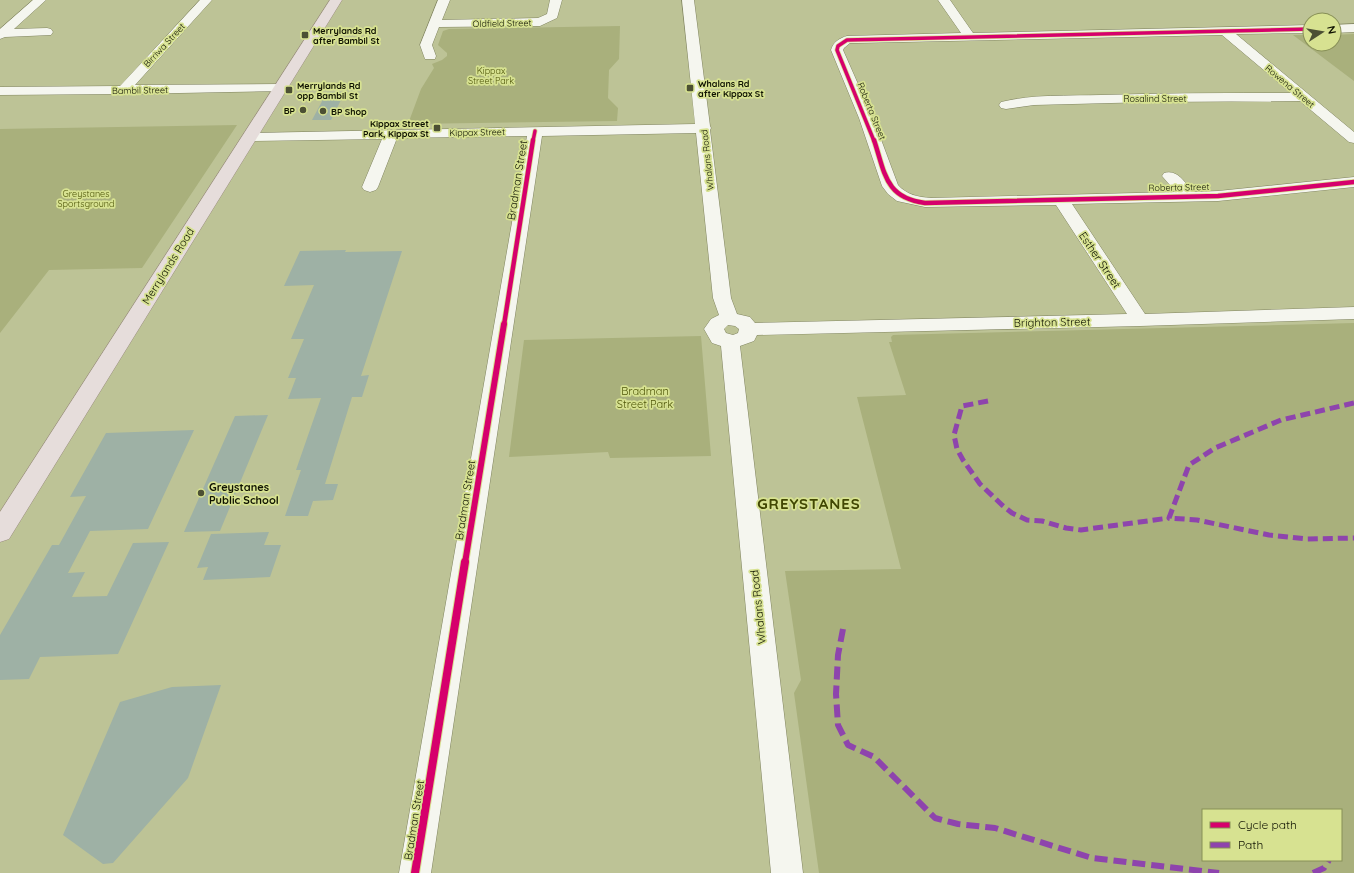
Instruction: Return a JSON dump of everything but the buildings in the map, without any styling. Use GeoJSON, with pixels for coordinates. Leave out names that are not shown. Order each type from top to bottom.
{"type":"FeatureCollection","features":[{"type":"Feature","properties":{"kind":"main road","name":"Merrylands Road"},"geometry":{"type":"LineString","coordinates":[[0,532],[336,0]]}},
{"type":"Feature","properties":{"kind":"street"},"geometry":{"type":"LineString","coordinates":[[2,34],[40,0]]}},
{"type":"Feature","properties":{"kind":"street","name":"Birriwa Street"},"geometry":{"type":"LineString","coordinates":[[122,90],[206,0]]}},
{"type":"Feature","properties":{"kind":"street"},"geometry":{"type":"LineString","coordinates":[[430,56],[426,45],[444,0]]}},
{"type":"Feature","properties":{"kind":"street","name":"Oldfield Street"},"geometry":{"type":"LineString","coordinates":[[434,24],[540,22],[553,16],[556,0]]}},
{"type":"Feature","properties":{"kind":"street","name":"Whalans Road"},"geometry":{"type":"LineString","coordinates":[[688,0],[704,128],[722,298],[737,330],[787,873]]}},
{"type":"Feature","properties":{"kind":"street"},"geometry":{"type":"LineString","coordinates":[[944,0],[969,36]]}},
{"type":"Feature","properties":{"kind":"street"},"geometry":{"type":"LineString","coordinates":[[1342,27],[1354,28]]}},
{"type":"Feature","properties":{"kind":"street","name":"Roberta Street"},"geometry":{"type":"LineString","coordinates":[[1302,30],[969,36],[835,41],[838,46],[837,50],[866,118],[890,186],[898,195],[908,200],[926,203],[1225,195],[1354,182]]}},
{"type":"Feature","properties":{"kind":"street"},"geometry":{"type":"LineString","coordinates":[[2,34],[47,32]]}},
{"type":"Feature","properties":{"kind":"street","name":"Rowena Street"},"geometry":{"type":"LineString","coordinates":[[1226,32],[1354,139]]}},
{"type":"Feature","properties":{"kind":"street","name":"Bambil Street"},"geometry":{"type":"LineString","coordinates":[[0,91],[280,88]]}},
{"type":"Feature","properties":{"kind":"street","name":"Rosalind Street"},"geometry":{"type":"LineString","coordinates":[[1014,117],[1004,101],[1120,98],[1304,97]]}},
{"type":"Feature","properties":{"kind":"street","name":"Kippax Street"},"geometry":{"type":"LineString","coordinates":[[250,137],[704,128]]}},
{"type":"Feature","properties":{"kind":"street","name":"Bradman Street"},"geometry":{"type":"LineString","coordinates":[[415,873],[535,131]]}},
{"type":"Feature","properties":{"kind":"street"},"geometry":{"type":"LineString","coordinates":[[370,187],[391,134]]}},
{"type":"Feature","properties":{"kind":"street","name":"Roberta Street"},"geometry":{"type":"LineString","coordinates":[[1170,176],[1188,196]]}},
{"type":"Feature","properties":{"kind":"street","name":"Esther Street"},"geometry":{"type":"LineString","coordinates":[[1060,199],[1140,320]]}},
{"type":"Feature","properties":{"kind":"street","name":"Brighton Street"},"geometry":{"type":"LineString","coordinates":[[737,330],[1354,313]]}},
{"type":"Feature","properties":{"kind":"green space","name":"Kippax Street Park"},"geometry":{"type":"Polygon","coordinates":[[[620,26],[619,59],[609,70],[608,98],[618,108],[617,121],[408,124],[421,89],[434,68],[432,64],[447,56],[447,53],[438,45],[443,31],[449,29],[620,26]]]}},
{"type":"Feature","properties":{"kind":"green space"},"geometry":{"type":"Polygon","coordinates":[[[1354,34],[1354,81],[1316,52],[1342,52],[1342,35],[1354,34]]]}},
{"type":"Feature","properties":{"kind":"green space"},"geometry":{"type":"Polygon","coordinates":[[[1293,35],[1302,35],[1302,42],[1293,35]]]}},
{"type":"Feature","properties":{"kind":"green space","name":"Greystanes Sportsground"},"geometry":{"type":"Polygon","coordinates":[[[237,125],[142,268],[49,270],[0,333],[0,129],[237,125]]]}},
{"type":"Feature","properties":{"kind":"green space"},"geometry":{"type":"Polygon","coordinates":[[[1354,323],[1354,873],[819,873],[794,693],[801,680],[785,571],[901,569],[857,397],[906,395],[889,342],[892,342],[891,337],[893,335],[1354,323]]]}},
{"type":"Feature","properties":{"kind":"green space","name":"Bradman Street Park"},"geometry":{"type":"Polygon","coordinates":[[[701,336],[711,456],[610,458],[608,452],[509,457],[524,340],[701,336]]]}},
{"type":"Feature","properties":{"kind":"marked path"},"geometry":{"type":"LineString","coordinates":[[988,401],[962,406],[954,438],[957,449],[971,473],[991,495],[1012,513],[1027,520],[1042,521],[1076,530],[1169,518]]}},
{"type":"Feature","properties":{"kind":"marked path"},"geometry":{"type":"LineString","coordinates":[[1354,403],[1281,420],[1215,448],[1189,465],[1169,518],[1197,520],[1269,535],[1307,539],[1354,538]]}},
{"type":"Feature","properties":{"kind":"marked path"},"geometry":{"type":"LineString","coordinates":[[843,629],[838,655],[836,694],[838,725],[848,745],[874,757],[935,818],[958,824],[995,828],[1092,858],[1219,873]]}},
{"type":"Feature","properties":{"kind":"marked path"},"geometry":{"type":"LineString","coordinates":[[1313,873],[1324,868],[1328,861]]}},
{"type":"Feature","properties":{"kind":"cycle path"},"geometry":{"type":"LineString","coordinates":[[1302,29],[857,39],[847,40],[838,46],[837,50],[866,118],[890,186],[898,194],[914,201],[931,203],[1218,196],[1354,182]]}},
{"type":"Feature","properties":{"kind":"cycle path"},"geometry":{"type":"LineString","coordinates":[[415,873],[535,131]]}},
{"type":"Feature","properties":{"kind":"place","name":"Merrylands Rd after Bambil St"},"geometry":{"type":"Point","coordinates":[305,35]}},
{"type":"Feature","properties":{"kind":"place","name":"Whalans Rd after Kippax St"},"geometry":{"type":"Point","coordinates":[690,88]}},
{"type":"Feature","properties":{"kind":"place","name":"Merrylands Rd opp Bambil St"},"geometry":{"type":"Point","coordinates":[289,90]}},
{"type":"Feature","properties":{"kind":"place","name":"BP"},"geometry":{"type":"Point","coordinates":[303,110]}},
{"type":"Feature","properties":{"kind":"place","name":"BP Shop"},"geometry":{"type":"Point","coordinates":[323,111]}},
{"type":"Feature","properties":{"kind":"place","name":"Kippax Street Park, Kippax St"},"geometry":{"type":"Point","coordinates":[437,128]}},
{"type":"Feature","properties":{"kind":"place","name":"Greystanes Public School"},"geometry":{"type":"Point","coordinates":[201,493]}},
{"type":"Feature","properties":{"kind":"district","name":"GREYSTANES"},"geometry":{"type":"Point","coordinates":[809,503]}}]}
